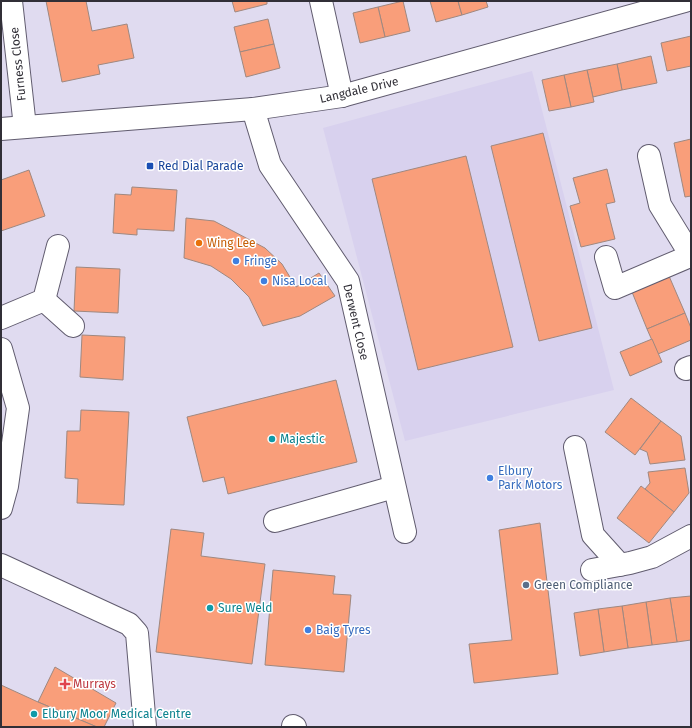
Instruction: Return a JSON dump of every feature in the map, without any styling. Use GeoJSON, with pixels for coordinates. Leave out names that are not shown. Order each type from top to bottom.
{"type":"FeatureCollection","features":[{"type":"Feature","properties":{"kind":"street","name":"Furness Close"},"geometry":{"type":"LineString","coordinates":[[11,1],[25,127]]}},
{"type":"Feature","properties":{"kind":"street"},"geometry":{"type":"LineString","coordinates":[[320,1],[342,96]]}},
{"type":"Feature","properties":{"kind":"street","name":"Langdale Drive"},"geometry":{"type":"LineString","coordinates":[[1,130],[253,109],[342,96],[685,1]]}},
{"type":"Feature","properties":{"kind":"street","name":"Derwent Close"},"geometry":{"type":"LineString","coordinates":[[253,109],[270,165],[348,281],[405,532]]}},
{"type":"Feature","properties":{"kind":"street"},"geometry":{"type":"LineString","coordinates":[[606,257],[614,288],[691,256],[660,206],[649,156]]}},
{"type":"Feature","properties":{"kind":"street"},"geometry":{"type":"LineString","coordinates":[[44,300],[58,246]]}},
{"type":"Feature","properties":{"kind":"street"},"geometry":{"type":"LineString","coordinates":[[1,318],[44,300]]}},
{"type":"Feature","properties":{"kind":"street"},"geometry":{"type":"LineString","coordinates":[[44,300],[73,326]]}},
{"type":"Feature","properties":{"kind":"street"},"geometry":{"type":"LineString","coordinates":[[1,350],[18,408],[1,508]]}},
{"type":"Feature","properties":{"kind":"street"},"geometry":{"type":"LineString","coordinates":[[575,448],[593,535],[620,565]]}},
{"type":"Feature","properties":{"kind":"street"},"geometry":{"type":"LineString","coordinates":[[275,521],[394,487]]}},
{"type":"Feature","properties":{"kind":"street"},"geometry":{"type":"LineString","coordinates":[[592,570],[652,557],[691,536]]}},
{"type":"Feature","properties":{"kind":"street"},"geometry":{"type":"LineString","coordinates":[[1,565],[129,624],[137,633],[145,727]]}},
{"type":"Feature","properties":{"kind":"shaded area"},"geometry":{"type":"Polygon","coordinates":[[[532,71],[614,390],[405,441],[323,128],[532,71]]]}},
{"type":"Feature","properties":{"kind":"building"},"geometry":{"type":"Polygon","coordinates":[[[46,1],[86,1],[92,31],[127,24],[134,58],[98,65],[100,74],[62,82],[46,1]]]}},
{"type":"Feature","properties":{"kind":"building"},"geometry":{"type":"Polygon","coordinates":[[[232,1],[267,1],[267,4],[235,12],[232,1]]]}},
{"type":"Feature","properties":{"kind":"building"},"geometry":{"type":"Polygon","coordinates":[[[403,1],[410,31],[385,37],[378,7],[403,1]]]}},
{"type":"Feature","properties":{"kind":"building"},"geometry":{"type":"Polygon","coordinates":[[[430,1],[458,1],[462,15],[436,22],[430,1]]]}},
{"type":"Feature","properties":{"kind":"building"},"geometry":{"type":"Polygon","coordinates":[[[458,1],[486,1],[488,7],[462,15],[458,1]]]}},
{"type":"Feature","properties":{"kind":"building"},"geometry":{"type":"Polygon","coordinates":[[[378,7],[385,37],[360,43],[353,13],[378,7]]]}},
{"type":"Feature","properties":{"kind":"building"},"geometry":{"type":"Polygon","coordinates":[[[268,19],[274,44],[240,52],[234,27],[268,19]]]}},
{"type":"Feature","properties":{"kind":"building"},"geometry":{"type":"Polygon","coordinates":[[[691,36],[691,66],[667,71],[661,43],[691,36]]]}},
{"type":"Feature","properties":{"kind":"building"},"geometry":{"type":"Polygon","coordinates":[[[274,44],[280,68],[246,77],[240,52],[274,44]]]}},
{"type":"Feature","properties":{"kind":"building"},"geometry":{"type":"Polygon","coordinates":[[[651,56],[657,83],[622,90],[617,64],[651,56]]]}},
{"type":"Feature","properties":{"kind":"building"},"geometry":{"type":"Polygon","coordinates":[[[617,64],[622,90],[593,97],[587,70],[617,64]]]}},
{"type":"Feature","properties":{"kind":"building"},"geometry":{"type":"Polygon","coordinates":[[[587,70],[594,102],[571,107],[564,75],[587,70]]]}},
{"type":"Feature","properties":{"kind":"building"},"geometry":{"type":"Polygon","coordinates":[[[564,75],[571,107],[549,111],[542,80],[564,75]]]}},
{"type":"Feature","properties":{"kind":"building"},"geometry":{"type":"Polygon","coordinates":[[[543,133],[592,328],[539,341],[491,146],[543,133]]]}},
{"type":"Feature","properties":{"kind":"building"},"geometry":{"type":"Polygon","coordinates":[[[691,139],[691,196],[685,197],[674,143],[691,139]]]}},
{"type":"Feature","properties":{"kind":"building"},"geometry":{"type":"Polygon","coordinates":[[[466,156],[513,347],[418,370],[372,179],[466,156]]]}},
{"type":"Feature","properties":{"kind":"building"},"geometry":{"type":"Polygon","coordinates":[[[607,169],[615,202],[606,204],[615,239],[581,247],[570,206],[580,203],[573,178],[607,169]]]}},
{"type":"Feature","properties":{"kind":"building"},"geometry":{"type":"Polygon","coordinates":[[[29,170],[45,216],[1,231],[1,180],[29,170]]]}},
{"type":"Feature","properties":{"kind":"building"},"geometry":{"type":"Polygon","coordinates":[[[132,187],[177,190],[174,231],[137,229],[137,235],[113,233],[115,194],[131,195],[132,187]]]}},
{"type":"Feature","properties":{"kind":"building"},"geometry":{"type":"Polygon","coordinates":[[[186,218],[214,221],[265,248],[282,264],[296,287],[319,273],[335,296],[300,316],[263,326],[249,297],[231,279],[211,266],[184,258],[186,218]]]}},
{"type":"Feature","properties":{"kind":"building"},"geometry":{"type":"Polygon","coordinates":[[[76,267],[120,269],[118,313],[74,311],[76,267]]]}},
{"type":"Feature","properties":{"kind":"building"},"geometry":{"type":"Polygon","coordinates":[[[669,276],[685,313],[647,329],[632,292],[669,276]]]}},
{"type":"Feature","properties":{"kind":"building"},"geometry":{"type":"Polygon","coordinates":[[[685,313],[691,328],[691,340],[658,354],[647,329],[685,313]]]}},
{"type":"Feature","properties":{"kind":"building"},"geometry":{"type":"Polygon","coordinates":[[[82,335],[125,337],[123,380],[80,377],[82,335]]]}},
{"type":"Feature","properties":{"kind":"building"},"geometry":{"type":"Polygon","coordinates":[[[652,339],[662,362],[630,376],[620,352],[652,339]]]}},
{"type":"Feature","properties":{"kind":"building","name":"Majestic"},"geometry":{"type":"Polygon","coordinates":[[[336,380],[357,462],[228,494],[224,477],[203,482],[187,417],[336,380]]]}},
{"type":"Feature","properties":{"kind":"building"},"geometry":{"type":"Polygon","coordinates":[[[631,398],[661,421],[635,455],[605,432],[631,398]]]}},
{"type":"Feature","properties":{"kind":"building"},"geometry":{"type":"Polygon","coordinates":[[[81,410],[129,412],[124,505],[77,503],[78,479],[65,478],[67,431],[80,431],[81,410]]]}},
{"type":"Feature","properties":{"kind":"building"},"geometry":{"type":"Polygon","coordinates":[[[661,421],[681,436],[685,460],[650,464],[647,452],[640,449],[661,421]]]}},
{"type":"Feature","properties":{"kind":"building"},"geometry":{"type":"Polygon","coordinates":[[[685,468],[689,493],[674,512],[645,489],[650,483],[648,472],[685,468]]]}},
{"type":"Feature","properties":{"kind":"building"},"geometry":{"type":"Polygon","coordinates":[[[641,486],[674,512],[649,543],[617,518],[641,486]]]}},
{"type":"Feature","properties":{"kind":"building","name":"Green Compliance"},"geometry":{"type":"Polygon","coordinates":[[[540,523],[558,674],[474,683],[469,644],[512,640],[499,530],[540,523]]]}},
{"type":"Feature","properties":{"kind":"building","name":"Sure Weld"},"geometry":{"type":"Polygon","coordinates":[[[171,529],[204,533],[201,556],[265,564],[252,664],[156,652],[171,529]]]}},
{"type":"Feature","properties":{"kind":"building","name":"Baig Tyres"},"geometry":{"type":"Polygon","coordinates":[[[273,570],[335,576],[333,594],[351,595],[344,672],[265,665],[273,570]]]}},
{"type":"Feature","properties":{"kind":"building"},"geometry":{"type":"Polygon","coordinates":[[[691,596],[691,640],[677,642],[670,598],[691,596]]]}},
{"type":"Feature","properties":{"kind":"building"},"geometry":{"type":"Polygon","coordinates":[[[670,598],[677,642],[652,645],[646,602],[670,598]]]}},
{"type":"Feature","properties":{"kind":"building"},"geometry":{"type":"Polygon","coordinates":[[[646,602],[652,645],[628,648],[622,606],[646,602]]]}},
{"type":"Feature","properties":{"kind":"building"},"geometry":{"type":"Polygon","coordinates":[[[622,606],[628,648],[604,652],[598,609],[622,606]]]}},
{"type":"Feature","properties":{"kind":"building"},"geometry":{"type":"Polygon","coordinates":[[[598,609],[604,652],[580,656],[574,613],[598,609]]]}},
{"type":"Feature","properties":{"kind":"building","name":"Murrays"},"geometry":{"type":"Polygon","coordinates":[[[55,667],[116,703],[104,727],[97,727],[38,702],[55,667]]]}},
{"type":"Feature","properties":{"kind":"building","name":"Elbury Moor Medical Centre"},"geometry":{"type":"Polygon","coordinates":[[[1,685],[38,702],[97,727],[1,727],[1,685]]]}},
{"type":"Feature","properties":{"kind":"place","name":"Red Dial Parade"},"geometry":{"type":"Point","coordinates":[150,166]}},
{"type":"Feature","properties":{"kind":"place","name":"Wing Lee"},"geometry":{"type":"Point","coordinates":[199,243]}},
{"type":"Feature","properties":{"kind":"place","name":"Fringe"},"geometry":{"type":"Point","coordinates":[236,261]}},
{"type":"Feature","properties":{"kind":"place","name":"Nisa Local"},"geometry":{"type":"Point","coordinates":[264,281]}},
{"type":"Feature","properties":{"kind":"place","name":"Majestic"},"geometry":{"type":"Point","coordinates":[272,439]}},
{"type":"Feature","properties":{"kind":"place","name":"Elbury Park Motors"},"geometry":{"type":"Point","coordinates":[490,478]}},
{"type":"Feature","properties":{"kind":"place","name":"Green Compliance"},"geometry":{"type":"Point","coordinates":[526,585]}},
{"type":"Feature","properties":{"kind":"place","name":"Sure Weld"},"geometry":{"type":"Point","coordinates":[210,608]}},
{"type":"Feature","properties":{"kind":"place","name":"Baig Tyres"},"geometry":{"type":"Point","coordinates":[308,630]}},
{"type":"Feature","properties":{"kind":"place","name":"Murrays"},"geometry":{"type":"Point","coordinates":[65,684]}},
{"type":"Feature","properties":{"kind":"place","name":"Elbury Moor Medical Centre"},"geometry":{"type":"Point","coordinates":[34,714]}}]}
